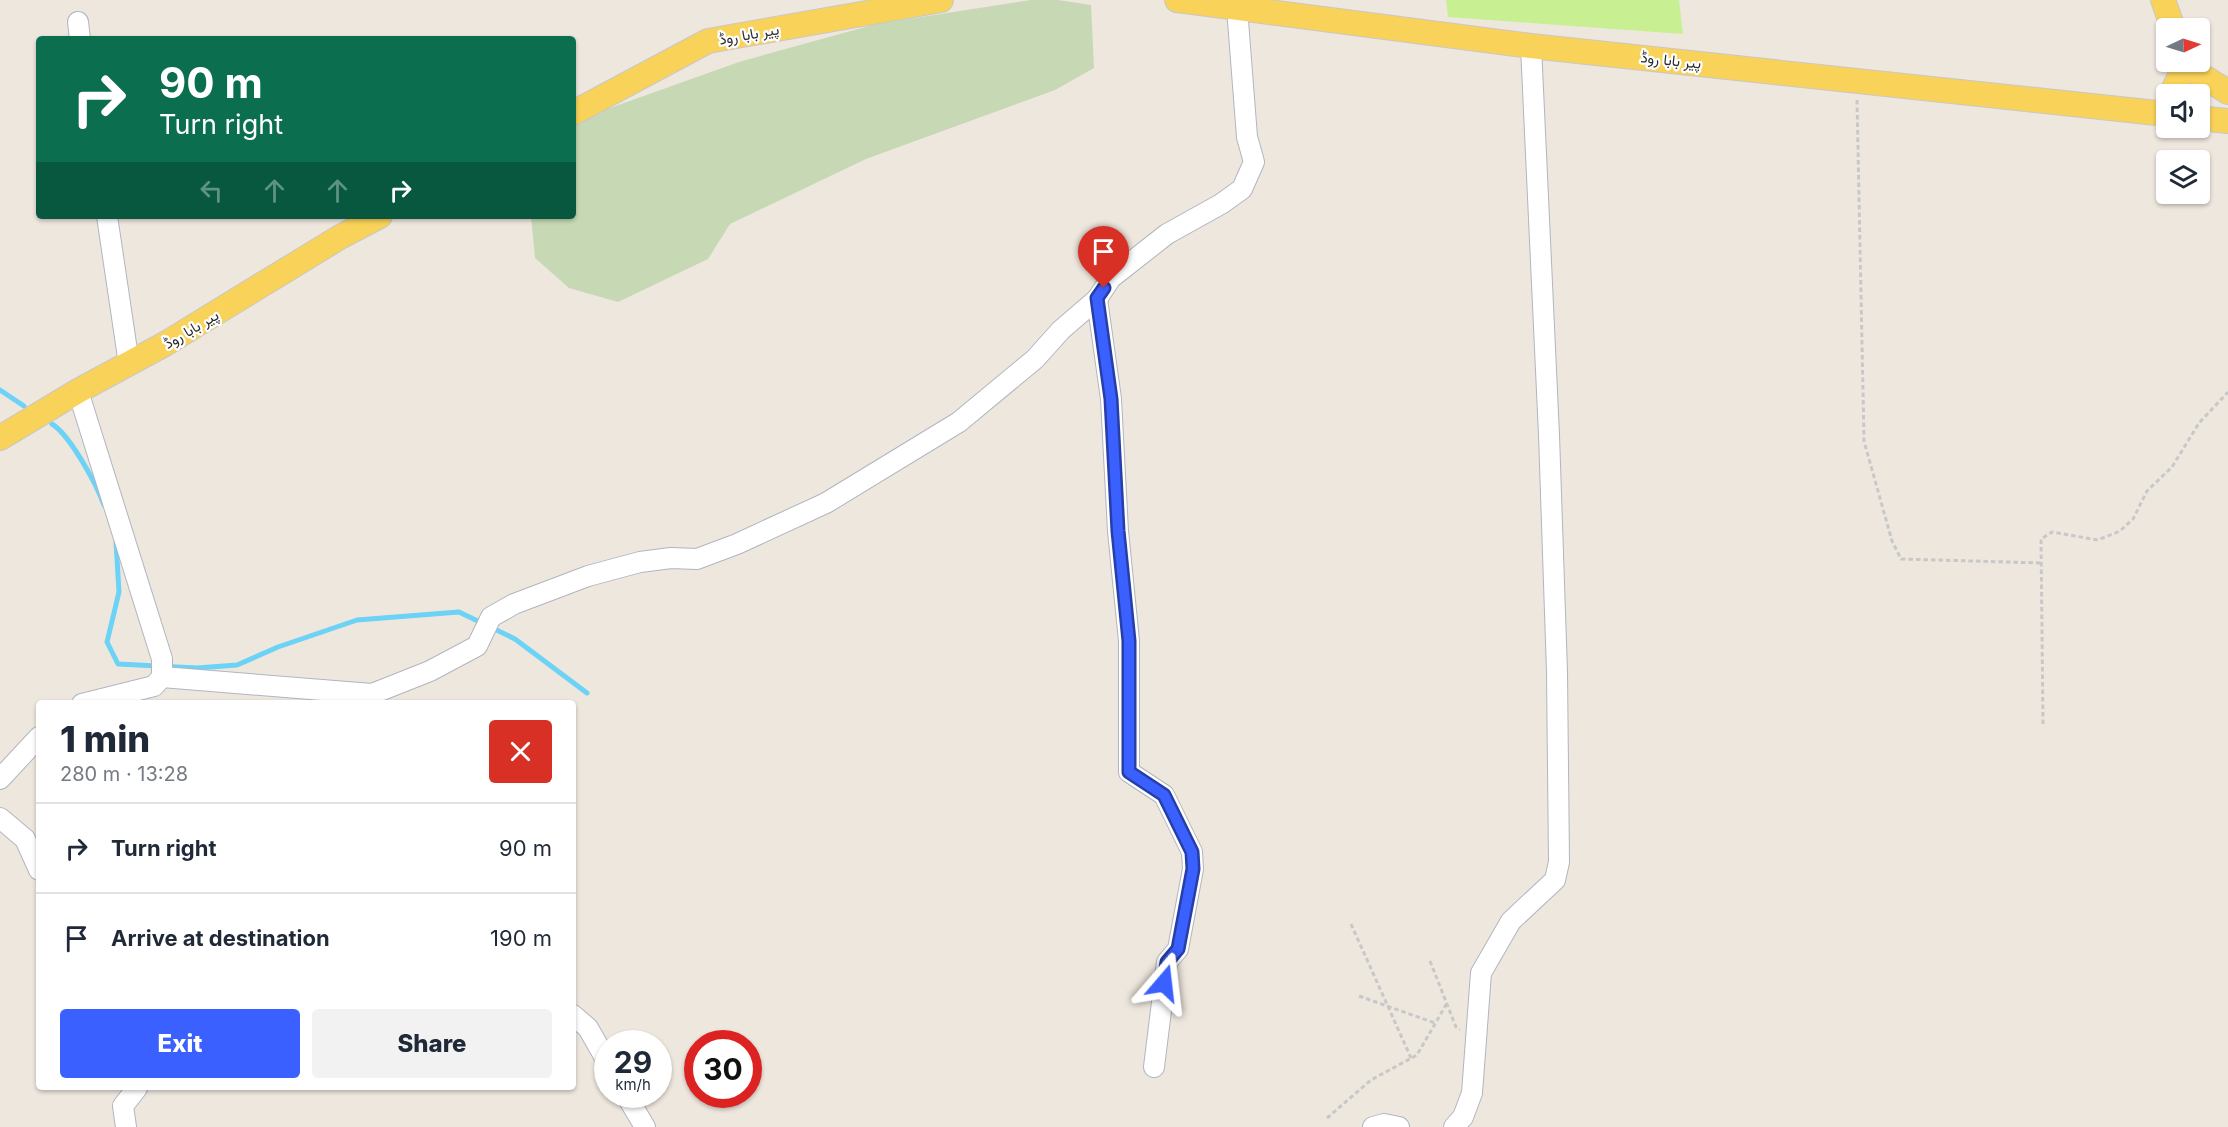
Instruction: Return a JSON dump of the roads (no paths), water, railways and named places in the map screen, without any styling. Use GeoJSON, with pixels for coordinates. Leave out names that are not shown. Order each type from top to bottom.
{"type":"FeatureCollection","features":[{"type":"Feature","properties":{"kind":"main road","name":"پیر بابا روڈ"},"geometry":{"type":"LineString","coordinates":[[576,111],[708,41],[941,0]]}},
{"type":"Feature","properties":{"kind":"main road","name":"پیر بابا روڈ"},"geometry":{"type":"LineString","coordinates":[[1177,0],[1531,46],[2156,108]]}},
{"type":"Feature","properties":{"kind":"main road"},"geometry":{"type":"LineString","coordinates":[[2163,0],[2169,18]]}},
{"type":"Feature","properties":{"kind":"main road"},"geometry":{"type":"LineString","coordinates":[[2198,72],[2228,92]]}},
{"type":"Feature","properties":{"kind":"main road"},"geometry":{"type":"LineString","coordinates":[[2210,119],[2228,121]]}},
{"type":"Feature","properties":{"kind":"main road","name":"پیر بابا روڈ"},"geometry":{"type":"LineString","coordinates":[[0,438],[165,344],[340,237],[374,219]]}},
{"type":"Feature","properties":{"kind":"street"},"geometry":{"type":"LineString","coordinates":[[162,675],[372,694],[430,671],[477,646],[491,617],[514,604],[588,576],[640,562],[671,558],[697,559],[737,544],[826,503],[959,422],[1035,359],[1061,330],[1097,298],[1111,278],[1167,234],[1221,204],[1242,189],[1254,162],[1247,136],[1237,8]]}},
{"type":"Feature","properties":{"kind":"street"},"geometry":{"type":"LineString","coordinates":[[1454,1127],[1463,1117],[1472,1093],[1481,973],[1511,921],[1555,880],[1559,862],[1557,672],[1549,435],[1531,46]]}},
{"type":"Feature","properties":{"kind":"street"},"geometry":{"type":"LineString","coordinates":[[107,219],[129,364]]}},
{"type":"Feature","properties":{"kind":"street"},"geometry":{"type":"LineString","coordinates":[[1097,298],[1111,399],[1118,531],[1129,641],[1129,772],[1164,795],[1192,852],[1193,869],[1178,949],[1167,962],[1154,1067]]}},
{"type":"Feature","properties":{"kind":"street"},"geometry":{"type":"LineString","coordinates":[[78,392],[162,659],[162,675],[154,686],[98,700]]}},
{"type":"Feature","properties":{"kind":"street"},"geometry":{"type":"LineString","coordinates":[[0,779],[36,740]]}},
{"type":"Feature","properties":{"kind":"street"},"geometry":{"type":"LineString","coordinates":[[0,818],[25,839],[36,863]]}},
{"type":"Feature","properties":{"kind":"street"},"geometry":{"type":"LineString","coordinates":[[576,1018],[588,1028],[594,1038]]}},
{"type":"Feature","properties":{"kind":"street"},"geometry":{"type":"LineString","coordinates":[[126,1127],[123,1106],[135,1090]]}},
{"type":"Feature","properties":{"kind":"street"},"geometry":{"type":"LineString","coordinates":[[634,1108],[645,1127]]}},
{"type":"Feature","properties":{"kind":"street"},"geometry":{"type":"LineString","coordinates":[[1373,1127],[1384,1124],[1399,1127]]}},
{"type":"Feature","properties":{"kind":"waterway"},"geometry":{"type":"LineString","coordinates":[[0,390],[24,406]]}},
{"type":"Feature","properties":{"kind":"waterway"},"geometry":{"type":"LineString","coordinates":[[52,424],[75,449],[104,505]]}},
{"type":"Feature","properties":{"kind":"waterway"},"geometry":{"type":"LineString","coordinates":[[116,542],[119,592],[107,642],[118,664],[197,668],[237,665],[278,647],[357,620],[459,612],[515,639],[587,693]]}}]}
